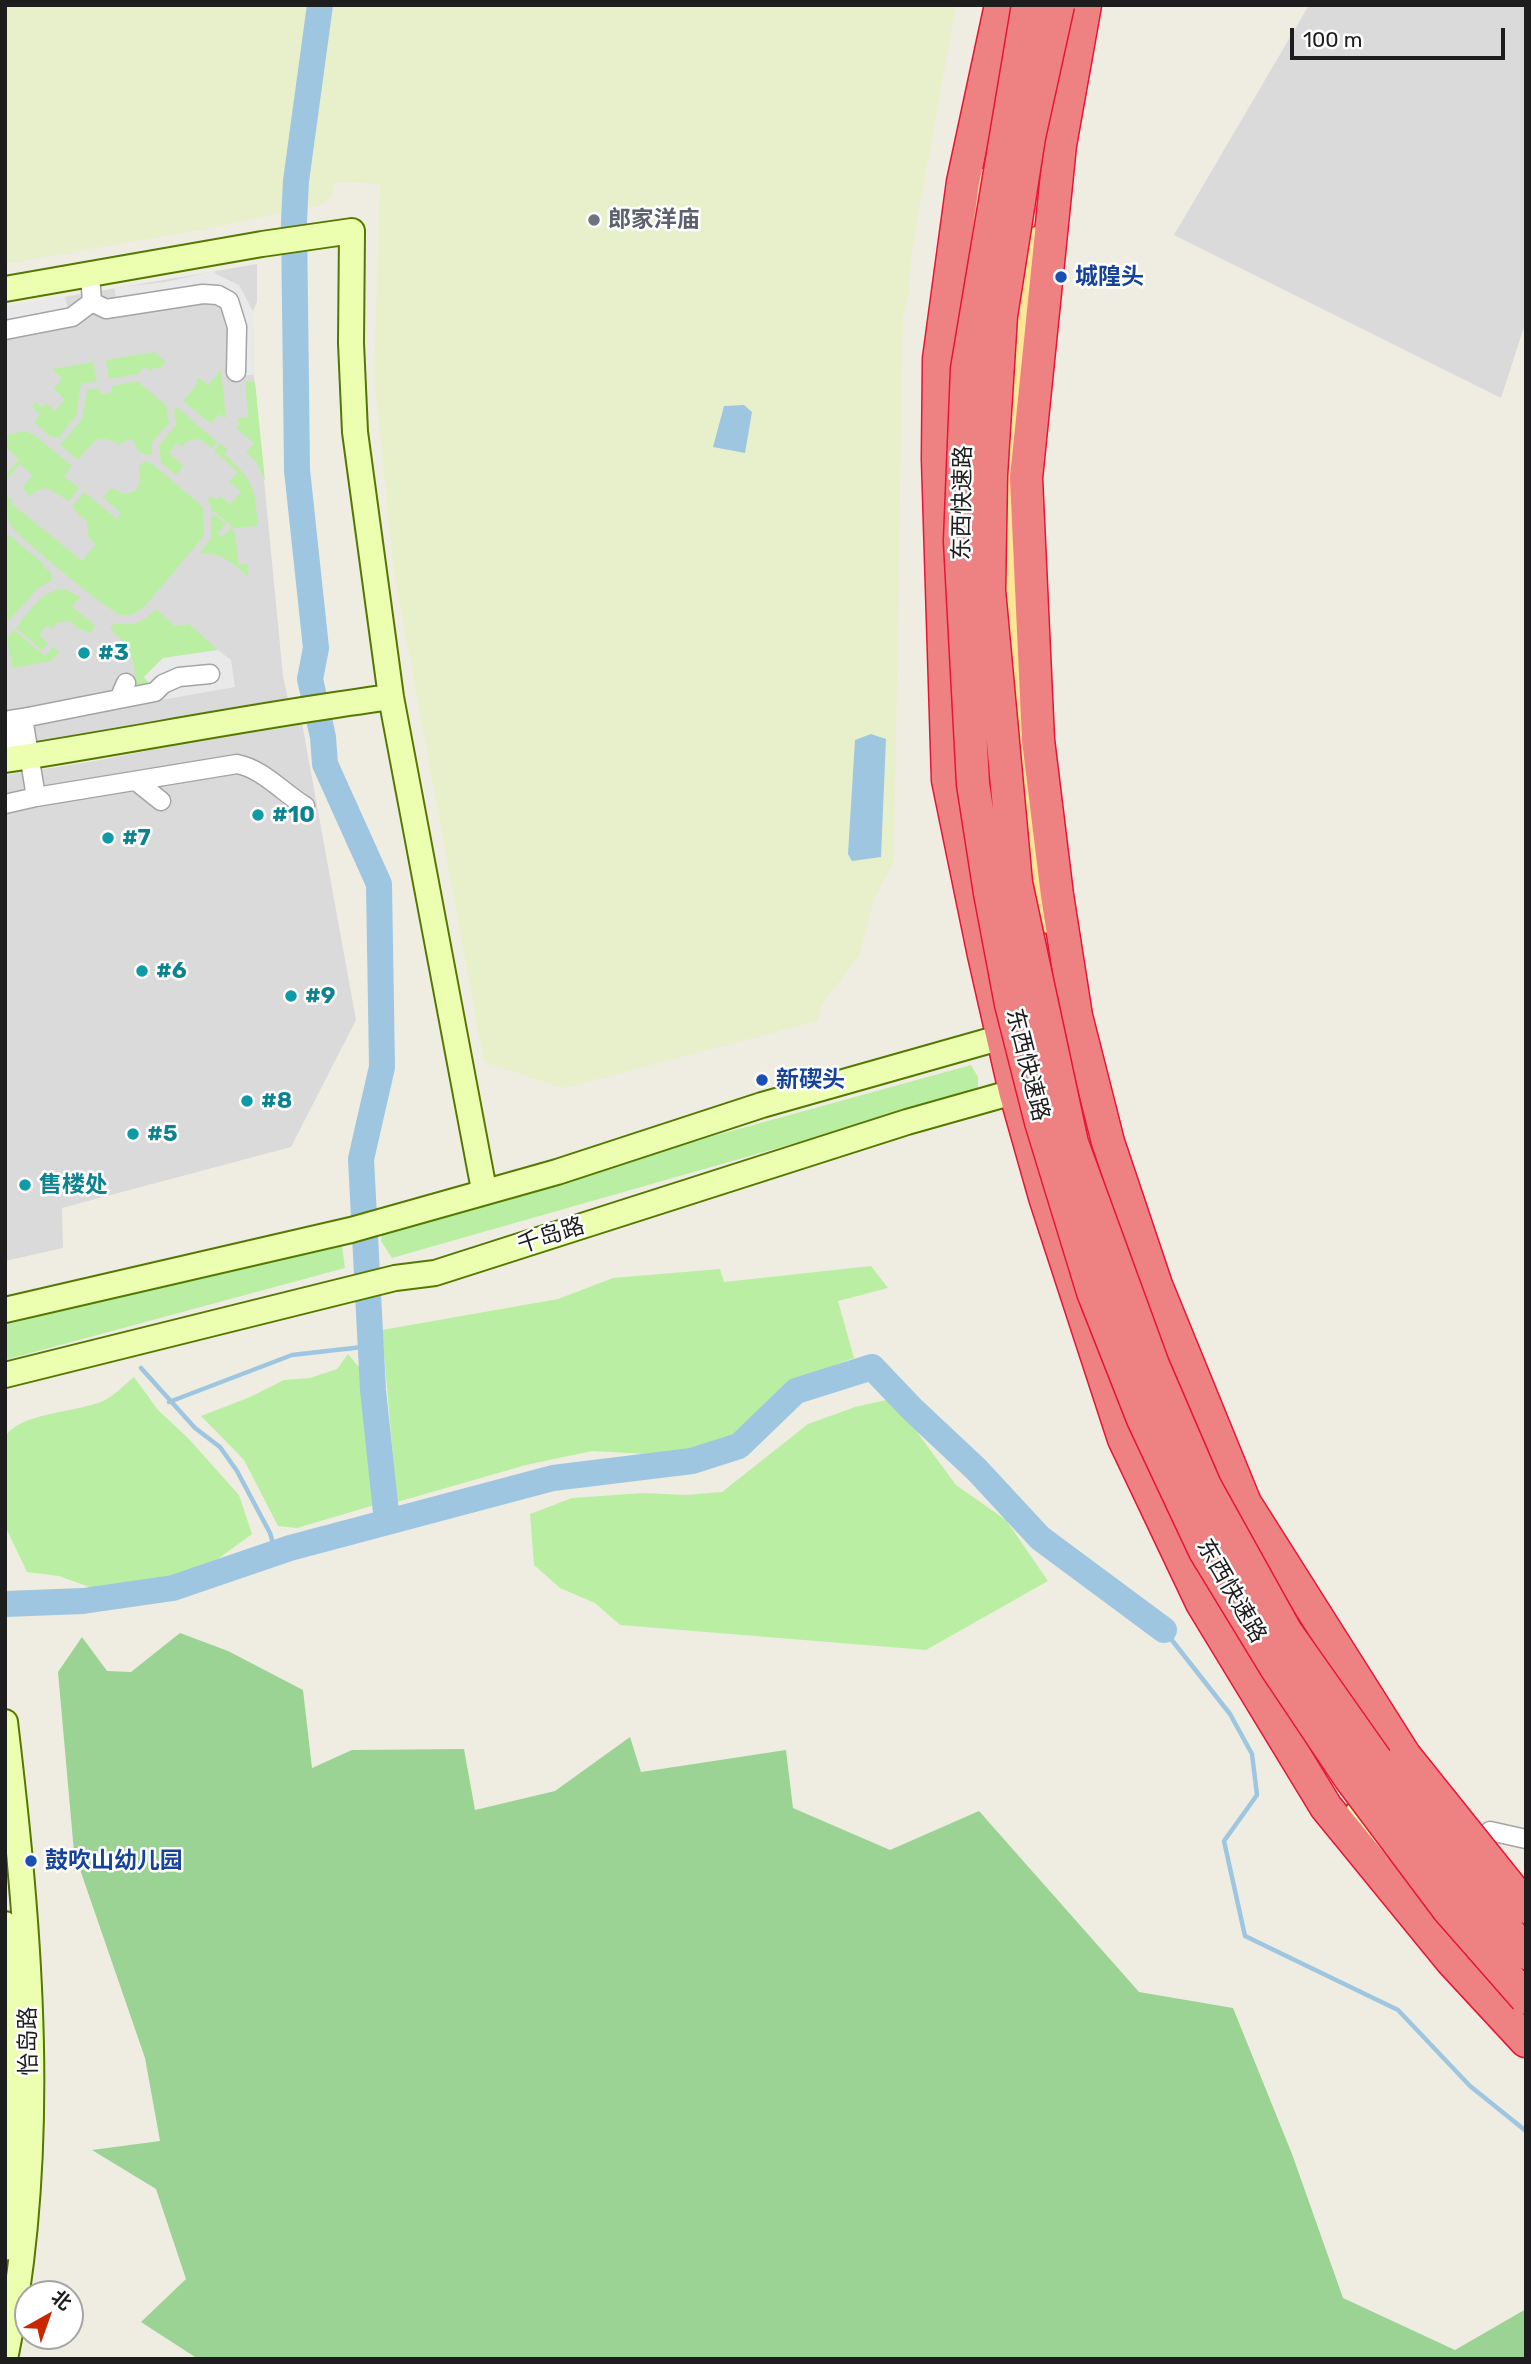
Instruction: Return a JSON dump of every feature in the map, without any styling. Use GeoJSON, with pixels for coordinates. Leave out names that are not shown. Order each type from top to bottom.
{"type":"FeatureCollection","features":[{"type":"Feature","properties":{"kind":"highway"},"geometry":{"type":"LineString","coordinates":[[1001,5],[963,182],[940,345],[938,460],[948,780],[1015,1091],[1045,1197],[1124,1439],[1202,1603],[1326,1807],[1451,1960],[1526,2041]]}},
{"type":"Feature","properties":{"kind":"highway","name":"东西快速路"},"geometry":{"type":"LineString","coordinates":[[1028,5],[967,369],[960,541],[973,783],[1011,1004],[1041,1122],[1093,1292],[1143,1419],[1205,1551],[1275,1665],[1350,1778],[1448,1909],[1526,1998]]}},
{"type":"Feature","properties":{"kind":"highway","name":"东西快速路"},"geometry":{"type":"LineString","coordinates":[[1058,5],[1029,137],[1001,316],[991,475],[989,590],[1016,883],[1072,1143],[1153,1365],[1200,1474],[1286,1632],[1436,1845],[1526,1953]]}},
{"type":"Feature","properties":{"kind":"highway"},"geometry":{"type":"LineString","coordinates":[[1085,5],[1060,145],[1026,478],[1038,740],[1057,895],[1076,1016],[1108,1142],[1156,1285],[1245,1503],[1405,1756],[1526,1907]]}},
{"type":"Feature","properties":{"kind":"main road"},"geometry":{"type":"LineString","coordinates":[[1003,1037],[965,789],[957,636],[952,447],[972,238],[1016,5]]}},
{"type":"Feature","properties":{"kind":"main road"},"geometry":{"type":"LineString","coordinates":[[1076,1016],[1037,875],[1011,688],[1010,472],[1031,275],[1085,5]]}},
{"type":"Feature","properties":{"kind":"street"},"geometry":{"type":"LineString","coordinates":[[5,289],[261,244],[352,231],[351,343],[355,432],[391,696],[484,1190]]}},
{"type":"Feature","properties":{"kind":"street"},"geometry":{"type":"LineString","coordinates":[[90,274],[92,302]]}},
{"type":"Feature","properties":{"kind":"street"},"geometry":{"type":"LineString","coordinates":[[92,302],[106,309],[204,294],[218,295],[229,301],[237,327],[236,372]]}},
{"type":"Feature","properties":{"kind":"street"},"geometry":{"type":"LineString","coordinates":[[5,330],[72,317],[92,302]]}},
{"type":"Feature","properties":{"kind":"street"},"geometry":{"type":"LineString","coordinates":[[36,797],[16,758],[12,720],[123,691],[155,692],[163,684],[179,677],[210,674]]}},
{"type":"Feature","properties":{"kind":"street"},"geometry":{"type":"LineString","coordinates":[[16,758],[391,696]]}},
{"type":"Feature","properties":{"kind":"street"},"geometry":{"type":"LineString","coordinates":[[5,804],[237,764],[252,766],[290,797],[306,806]]}},
{"type":"Feature","properties":{"kind":"street"},"geometry":{"type":"LineString","coordinates":[[136,780],[161,801]]}},
{"type":"Feature","properties":{"kind":"street"},"geometry":{"type":"LineString","coordinates":[[5,1310],[351,1230],[484,1190],[557,1172],[762,1105],[1076,1016]]}},
{"type":"Feature","properties":{"kind":"street","name":"千岛路"},"geometry":{"type":"LineString","coordinates":[[5,1375],[396,1278],[435,1273],[907,1122],[1090,1069]]}},
{"type":"Feature","properties":{"kind":"street"},"geometry":{"type":"LineString","coordinates":[[1015,1091],[1129,1410],[1205,1578],[1406,1885],[1526,2021]]}},
{"type":"Feature","properties":{"kind":"street"},"geometry":{"type":"LineString","coordinates":[[5,1300],[44,1301]]}},
{"type":"Feature","properties":{"kind":"street"},"geometry":{"type":"LineString","coordinates":[[5,1394],[34,1368]]}},
{"type":"Feature","properties":{"kind":"street"},"geometry":{"type":"LineString","coordinates":[[1245,1503],[1360,1713],[1464,1855],[1526,1928]]}},
{"type":"Feature","properties":{"kind":"street","name":"怡岛路"},"geometry":{"type":"LineString","coordinates":[[5,1722],[26,1941],[30,2154],[15,2311],[5,2359]]}},
{"type":"Feature","properties":{"kind":"street"},"geometry":{"type":"LineString","coordinates":[[1417,1897],[1490,1831],[1526,1839]]}},
{"type":"Feature","properties":{"kind":"street"},"geometry":{"type":"LineString","coordinates":[[5,1924],[13,2089],[5,2248]]}},
{"type":"Feature","properties":{"kind":"shaded area"},"geometry":{"type":"Polygon","coordinates":[[[1309,5],[1526,5],[1526,321],[1501,398],[1174,235],[1309,5]]]}},
{"type":"Feature","properties":{"kind":"shaded area"},"geometry":{"type":"Polygon","coordinates":[[[257,264],[257,302],[253,311],[254,376],[283,676],[288,699],[5,750],[5,307],[257,264]]]}},
{"type":"Feature","properties":{"kind":"shaded area"},"geometry":{"type":"Polygon","coordinates":[[[214,271],[239,285],[253,311],[254,375],[241,375],[232,296],[117,302],[114,288],[165,282],[214,271]]]}},
{"type":"Feature","properties":{"kind":"shaded area"},"geometry":{"type":"Polygon","coordinates":[[[65,296],[68,311],[5,323],[5,307],[65,296]]]}},
{"type":"Feature","properties":{"kind":"shaded area"},"geometry":{"type":"Polygon","coordinates":[[[218,650],[231,660],[235,687],[161,700],[144,677],[163,658],[218,650]]]}},
{"type":"Feature","properties":{"kind":"shaded area"},"geometry":{"type":"Polygon","coordinates":[[[302,723],[356,1020],[291,1147],[62,1208],[63,1248],[5,1261],[5,775],[302,723]]]}},
{"type":"Feature","properties":{"kind":"green space"},"geometry":{"type":"Polygon","coordinates":[[[5,5],[956,5],[912,249],[909,293],[903,315],[894,862],[875,896],[859,956],[822,1004],[817,1021],[564,1088],[484,1062],[394,572],[374,375],[380,184],[335,181],[332,195],[324,204],[199,230],[5,264],[5,5]]]}},
{"type":"Feature","properties":{"kind":"green space"},"geometry":{"type":"Polygon","coordinates":[[[154,352],[166,362],[158,369],[154,367],[150,371],[144,367],[138,374],[109,379],[106,360],[154,352]]]}},
{"type":"Feature","properties":{"kind":"green space"},"geometry":{"type":"Polygon","coordinates":[[[93,362],[97,381],[81,384],[76,416],[59,437],[51,437],[34,422],[40,414],[32,407],[35,402],[42,407],[46,403],[55,411],[65,399],[54,389],[62,378],[52,369],[93,362]]]}},
{"type":"Feature","properties":{"kind":"green space"},"geometry":{"type":"Polygon","coordinates":[[[221,370],[226,419],[219,414],[211,424],[183,401],[198,383],[198,377],[208,385],[221,370]]]}},
{"type":"Feature","properties":{"kind":"green space"},"geometry":{"type":"Polygon","coordinates":[[[137,381],[166,405],[169,423],[152,442],[152,454],[138,451],[133,440],[129,439],[119,445],[100,439],[78,460],[60,445],[82,419],[87,390],[99,388],[101,394],[112,392],[111,386],[137,381]]]}},
{"type":"Feature","properties":{"kind":"green space"},"geometry":{"type":"Polygon","coordinates":[[[245,381],[255,382],[265,481],[257,463],[246,452],[254,443],[236,428],[239,425],[238,418],[248,417],[245,381]]]}},
{"type":"Feature","properties":{"kind":"green space"},"geometry":{"type":"Polygon","coordinates":[[[177,407],[217,442],[212,448],[199,439],[187,441],[182,447],[177,443],[169,453],[184,466],[176,475],[161,463],[159,445],[176,425],[174,411],[177,407]]]}},
{"type":"Feature","properties":{"kind":"green space"},"geometry":{"type":"Polygon","coordinates":[[[24,431],[33,434],[72,466],[64,476],[79,488],[69,501],[47,488],[35,491],[30,496],[22,488],[32,475],[20,464],[5,481],[5,472],[19,459],[5,447],[5,436],[24,431]]]}},
{"type":"Feature","properties":{"kind":"green space"},"geometry":{"type":"Polygon","coordinates":[[[220,443],[227,449],[224,454],[247,478],[256,502],[258,526],[232,528],[239,565],[247,564],[249,577],[220,557],[199,554],[211,538],[211,515],[226,524],[218,533],[222,537],[232,527],[215,512],[211,512],[211,505],[207,501],[211,496],[217,500],[220,496],[230,504],[241,492],[229,482],[238,472],[214,451],[220,443]]]}},
{"type":"Feature","properties":{"kind":"green space"},"geometry":{"type":"Polygon","coordinates":[[[144,461],[151,463],[203,507],[204,536],[145,606],[134,614],[121,615],[65,574],[12,527],[6,514],[5,490],[9,498],[13,499],[11,503],[82,561],[96,544],[88,537],[87,521],[73,509],[73,505],[84,492],[117,519],[121,513],[103,497],[111,488],[125,494],[136,491],[140,481],[139,467],[144,461]]]}},
{"type":"Feature","properties":{"kind":"green space"},"geometry":{"type":"Polygon","coordinates":[[[6,535],[44,564],[51,573],[52,580],[38,588],[5,625],[6,535]]]}},
{"type":"Feature","properties":{"kind":"green space"},"geometry":{"type":"Polygon","coordinates":[[[64,589],[80,597],[72,607],[96,626],[90,633],[69,621],[57,623],[52,629],[47,625],[39,635],[48,643],[42,650],[16,628],[42,598],[56,590],[64,589]]]}},
{"type":"Feature","properties":{"kind":"green space"},"geometry":{"type":"Polygon","coordinates":[[[156,609],[175,626],[189,624],[218,650],[163,658],[150,684],[135,685],[130,653],[123,641],[110,629],[114,623],[137,622],[156,609]]]}},
{"type":"Feature","properties":{"kind":"green space"},"geometry":{"type":"Polygon","coordinates":[[[14,630],[45,656],[53,647],[59,652],[51,661],[12,668],[7,638],[14,630]]]}},
{"type":"Feature","properties":{"kind":"green space"},"geometry":{"type":"Polygon","coordinates":[[[971,1065],[978,1077],[978,1091],[392,1258],[381,1241],[383,1227],[971,1065]]]}},
{"type":"Feature","properties":{"kind":"green space"},"geometry":{"type":"Polygon","coordinates":[[[341,1239],[345,1268],[5,1360],[5,1325],[341,1239]]]}},
{"type":"Feature","properties":{"kind":"green space"},"geometry":{"type":"Polygon","coordinates":[[[871,1266],[888,1288],[838,1301],[854,1358],[793,1381],[737,1438],[665,1455],[592,1451],[526,1465],[397,1502],[382,1330],[558,1299],[613,1278],[720,1269],[724,1282],[871,1266]]]}},
{"type":"Feature","properties":{"kind":"green space"},"geometry":{"type":"Polygon","coordinates":[[[348,1354],[359,1367],[363,1383],[378,1504],[297,1528],[278,1526],[244,1460],[201,1416],[284,1380],[310,1378],[337,1369],[348,1354]]]}},
{"type":"Feature","properties":{"kind":"green space"},"geometry":{"type":"Polygon","coordinates":[[[134,1377],[158,1410],[188,1438],[239,1495],[252,1534],[200,1572],[142,1586],[92,1588],[59,1576],[27,1572],[5,1526],[5,1438],[11,1430],[35,1418],[103,1401],[134,1377]]]}},
{"type":"Feature","properties":{"kind":"green space"},"geometry":{"type":"Polygon","coordinates":[[[886,1400],[906,1417],[956,1485],[1006,1520],[1048,1581],[926,1650],[620,1625],[595,1603],[560,1588],[534,1565],[530,1514],[572,1498],[643,1493],[685,1495],[722,1492],[808,1424],[855,1407],[886,1400]]]}},
{"type":"Feature","properties":{"kind":"green space"},"geometry":{"type":"Polygon","coordinates":[[[180,1633],[228,1651],[303,1690],[312,1768],[352,1750],[464,1749],[475,1810],[555,1791],[630,1737],[641,1772],[786,1750],[793,1808],[890,1850],[979,1811],[1139,1992],[1233,2008],[1292,2154],[1343,2298],[1455,2350],[1526,2309],[1526,2359],[198,2359],[141,2322],[186,2279],[156,2189],[92,2150],[160,2141],[145,2058],[74,1852],[58,1672],[82,1637],[107,1671],[131,1672],[180,1633]]]}},
{"type":"Feature","properties":{"kind":"water"},"geometry":{"type":"Polygon","coordinates":[[[744,405],[752,412],[745,453],[713,447],[724,406],[744,405]]]}},
{"type":"Feature","properties":{"kind":"water"},"geometry":{"type":"Polygon","coordinates":[[[871,734],[886,739],[881,857],[852,861],[848,854],[855,740],[871,734]]]}},
{"type":"Feature","properties":{"kind":"waterway"},"geometry":{"type":"LineString","coordinates":[[320,5],[296,181],[294,221],[297,470],[316,648],[310,679],[323,737],[325,764],[379,884],[382,1067],[361,1159],[373,1390],[387,1522]]}},
{"type":"Feature","properties":{"kind":"waterway"},"geometry":{"type":"LineString","coordinates":[[169,1402],[292,1355],[371,1346]]}},
{"type":"Feature","properties":{"kind":"waterway"},"geometry":{"type":"LineString","coordinates":[[5,1604],[83,1601],[173,1588],[290,1548],[553,1478],[692,1461],[739,1446],[796,1391],[872,1367],[977,1470],[1040,1538],[1164,1630]]}},
{"type":"Feature","properties":{"kind":"waterway"},"geometry":{"type":"LineString","coordinates":[[141,1368],[195,1428],[220,1447],[237,1471],[270,1533],[276,1553]]}},
{"type":"Feature","properties":{"kind":"waterway"},"geometry":{"type":"LineString","coordinates":[[1164,1630],[1230,1714],[1252,1754],[1257,1795],[1224,1841],[1245,1936],[1398,2010],[1470,2086],[1526,2131]]}},
{"type":"Feature","properties":{"kind":"place","name":"郎家洋庙"},"geometry":{"type":"Point","coordinates":[594,220]}},
{"type":"Feature","properties":{"kind":"place","name":"城隍头"},"geometry":{"type":"Point","coordinates":[1061,277]}},
{"type":"Feature","properties":{"kind":"place","name":"#3"},"geometry":{"type":"Point","coordinates":[84,653]}},
{"type":"Feature","properties":{"kind":"place","name":"#10"},"geometry":{"type":"Point","coordinates":[258,815]}},
{"type":"Feature","properties":{"kind":"place","name":"#7"},"geometry":{"type":"Point","coordinates":[108,838]}},
{"type":"Feature","properties":{"kind":"place","name":"#6"},"geometry":{"type":"Point","coordinates":[142,971]}},
{"type":"Feature","properties":{"kind":"place","name":"#9"},"geometry":{"type":"Point","coordinates":[291,996]}},
{"type":"Feature","properties":{"kind":"place","name":"新碶头"},"geometry":{"type":"Point","coordinates":[762,1080]}},
{"type":"Feature","properties":{"kind":"place","name":"#8"},"geometry":{"type":"Point","coordinates":[247,1101]}},
{"type":"Feature","properties":{"kind":"place","name":"#5"},"geometry":{"type":"Point","coordinates":[133,1134]}},
{"type":"Feature","properties":{"kind":"place","name":"售楼处"},"geometry":{"type":"Point","coordinates":[25,1185]}},
{"type":"Feature","properties":{"kind":"place","name":"鼓吹山幼儿园"},"geometry":{"type":"Point","coordinates":[31,1861]}}]}
